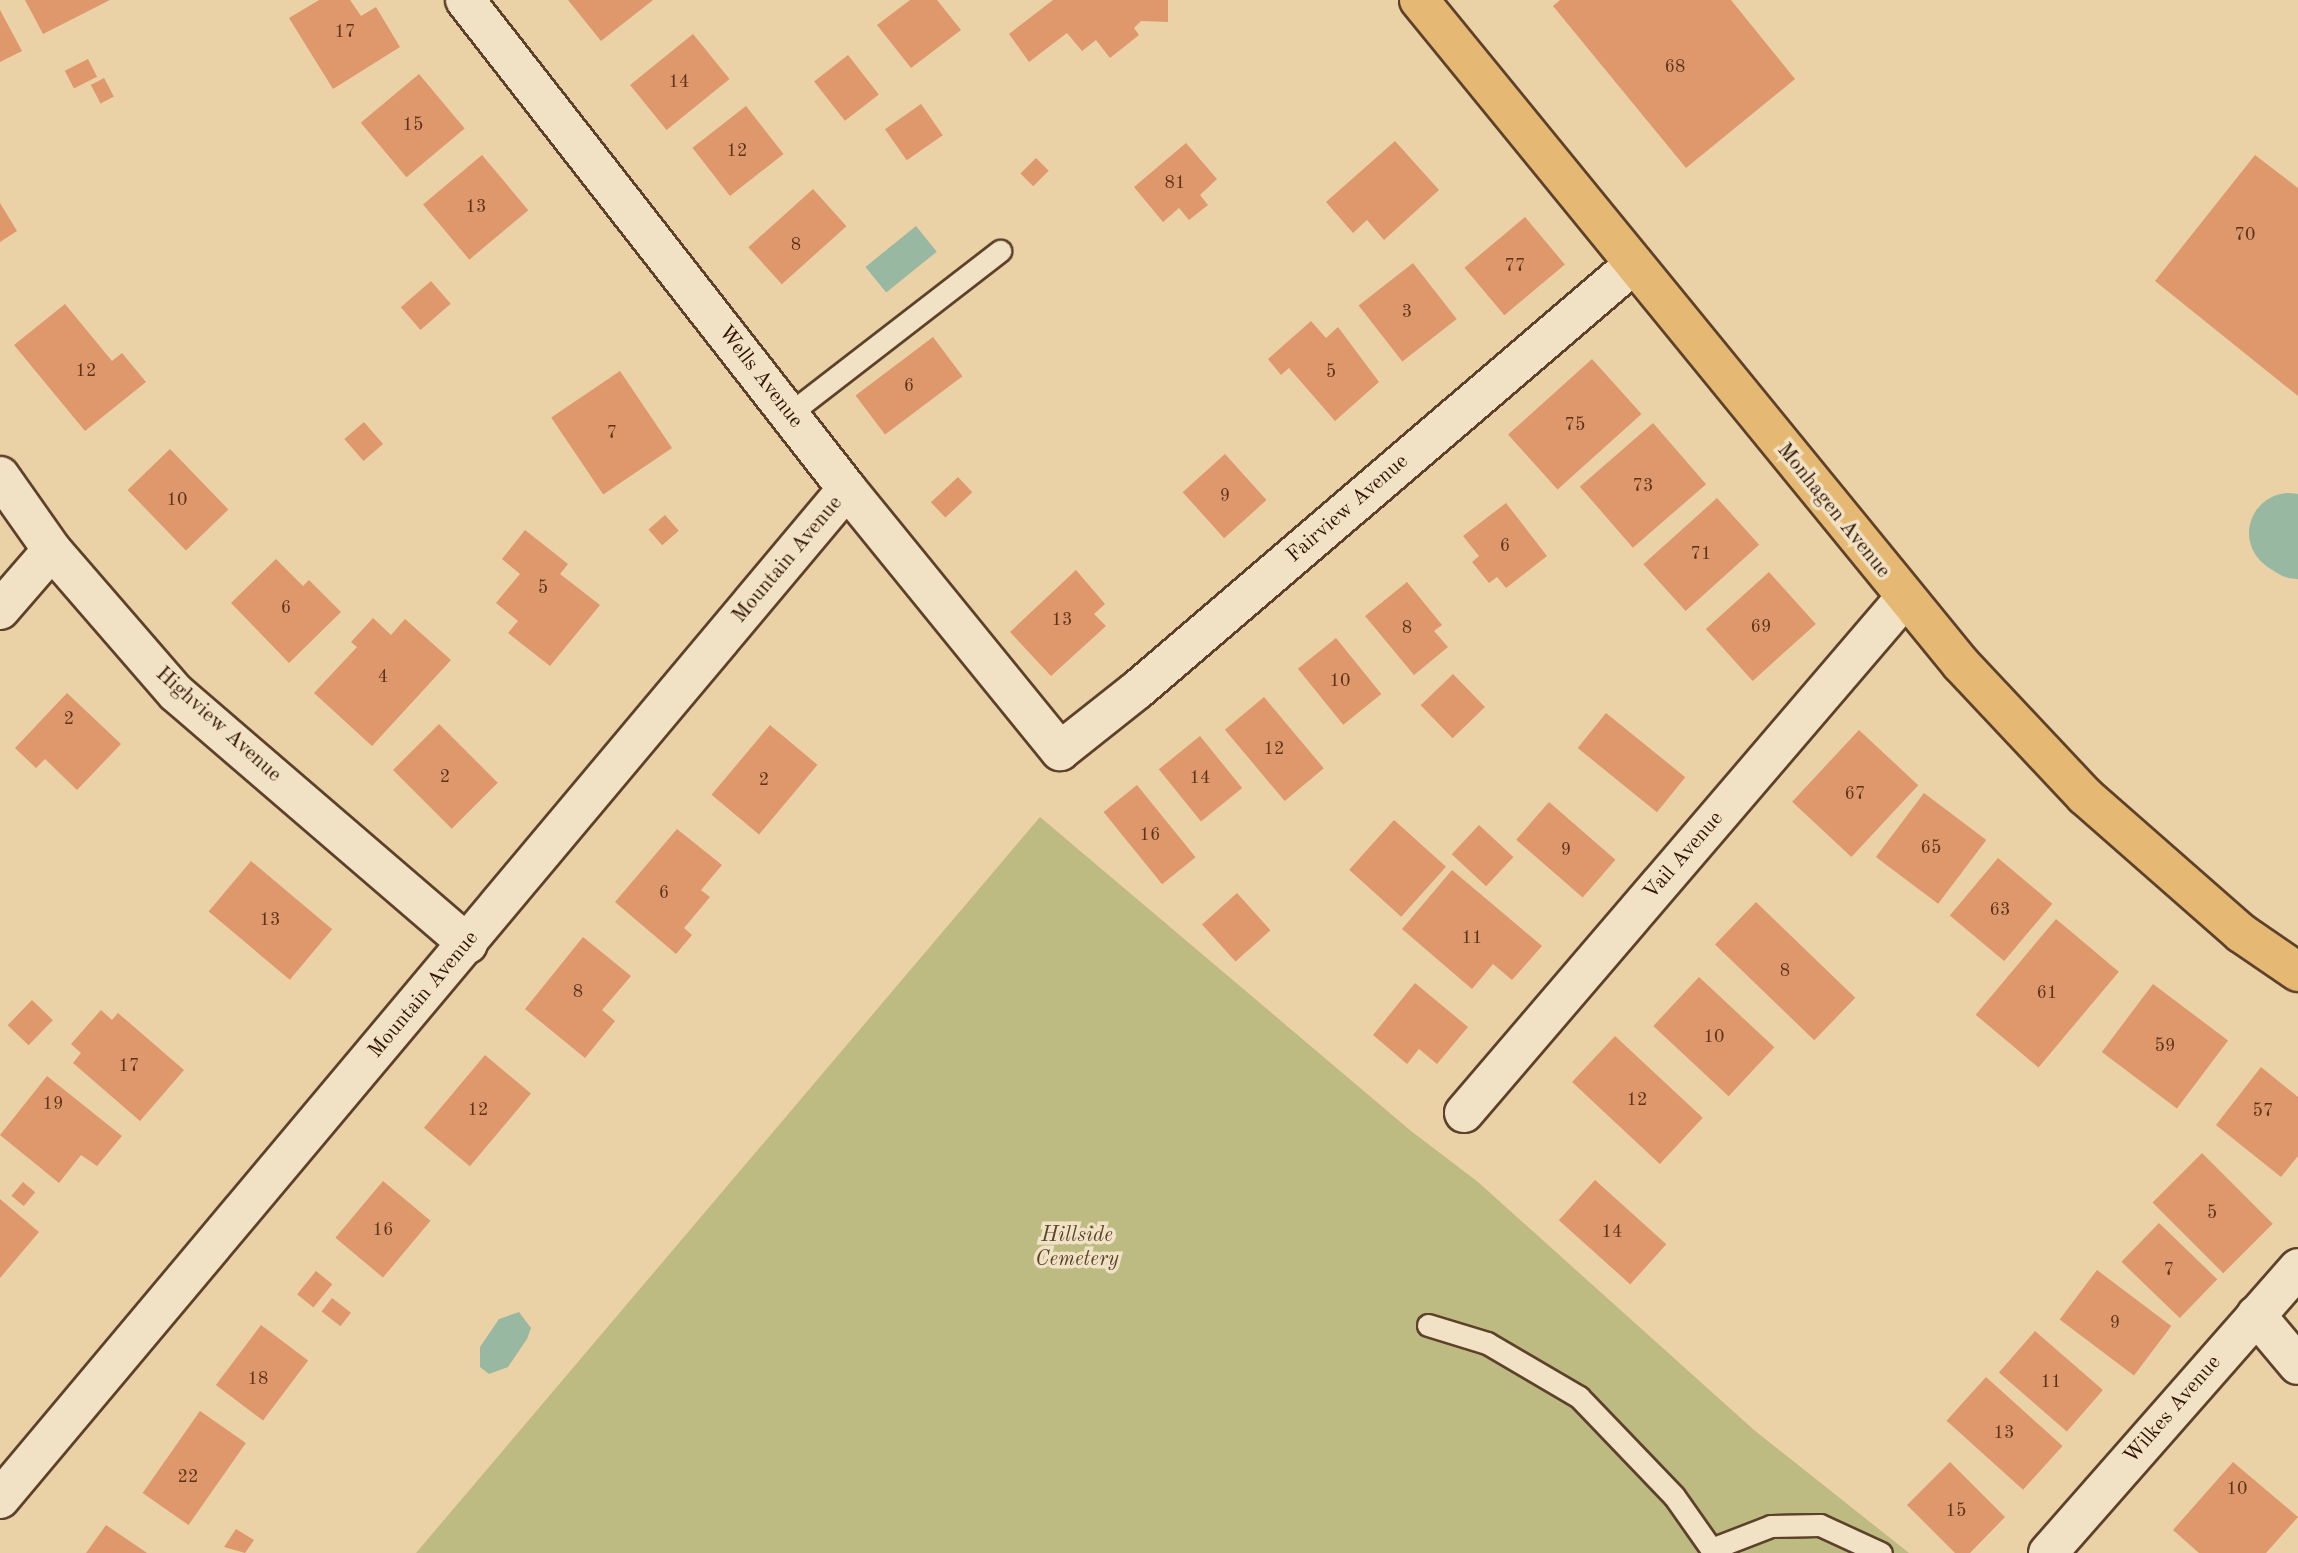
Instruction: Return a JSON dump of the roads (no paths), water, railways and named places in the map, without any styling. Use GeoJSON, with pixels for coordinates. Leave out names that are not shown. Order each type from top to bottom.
{"type":"FeatureCollection","features":[{"type":"Feature","properties":{"kind":"main road","name":"Monhagen Avenue"},"geometry":{"type":"LineString","coordinates":[[1419,0],[1904,599],[2085,796],[2241,933],[2298,972]]}},
{"type":"Feature","properties":{"kind":"street","name":"Wells Avenue"},"geometry":{"type":"LineString","coordinates":[[465,0],[847,489],[1060,751]]}},
{"type":"Feature","properties":{"kind":"street","name":"Fairview Avenue"},"geometry":{"type":"LineString","coordinates":[[1060,751],[1137,690],[1633,265]]}},
{"type":"Feature","properties":{"kind":"street","name":"Highview Avenue"},"geometry":{"type":"LineString","coordinates":[[0,476],[52,550],[176,693],[468,944]]}},
{"type":"Feature","properties":{"kind":"street","name":"Mountain Avenue"},"geometry":{"type":"LineString","coordinates":[[0,1499],[847,489]]}},
{"type":"Feature","properties":{"kind":"street"},"geometry":{"type":"LineString","coordinates":[[0,610],[52,550]]}},
{"type":"Feature","properties":{"kind":"street","name":"Vail Avenue"},"geometry":{"type":"LineString","coordinates":[[1464,1113],[1904,599]]}},
{"type":"Feature","properties":{"kind":"street","name":"Wilkes Avenue"},"geometry":{"type":"LineString","coordinates":[[2048,1553],[2298,1268]]}},
{"type":"Feature","properties":{"kind":"street"},"geometry":{"type":"LineString","coordinates":[[2256,1315],[2298,1365]]}},
{"type":"Feature","properties":{"kind":"lane"},"geometry":{"type":"LineString","coordinates":[[789,414],[1000,251]]}},
{"type":"Feature","properties":{"kind":"lane"},"geometry":{"type":"LineString","coordinates":[[1429,1325],[1487,1343],[1579,1397],[1674,1496],[1714,1550],[1771,1525],[1820,1525],[1881,1553]]}},
{"type":"Feature","properties":{"kind":"waterway"},"geometry":{"type":"LineString","coordinates":[[2289,533],[2298,539]]}},
{"type":"Feature","properties":{"kind":"park label","name":"Hillside Cemetery"},"geometry":{"type":"Point","coordinates":[1077,1248]}}]}
